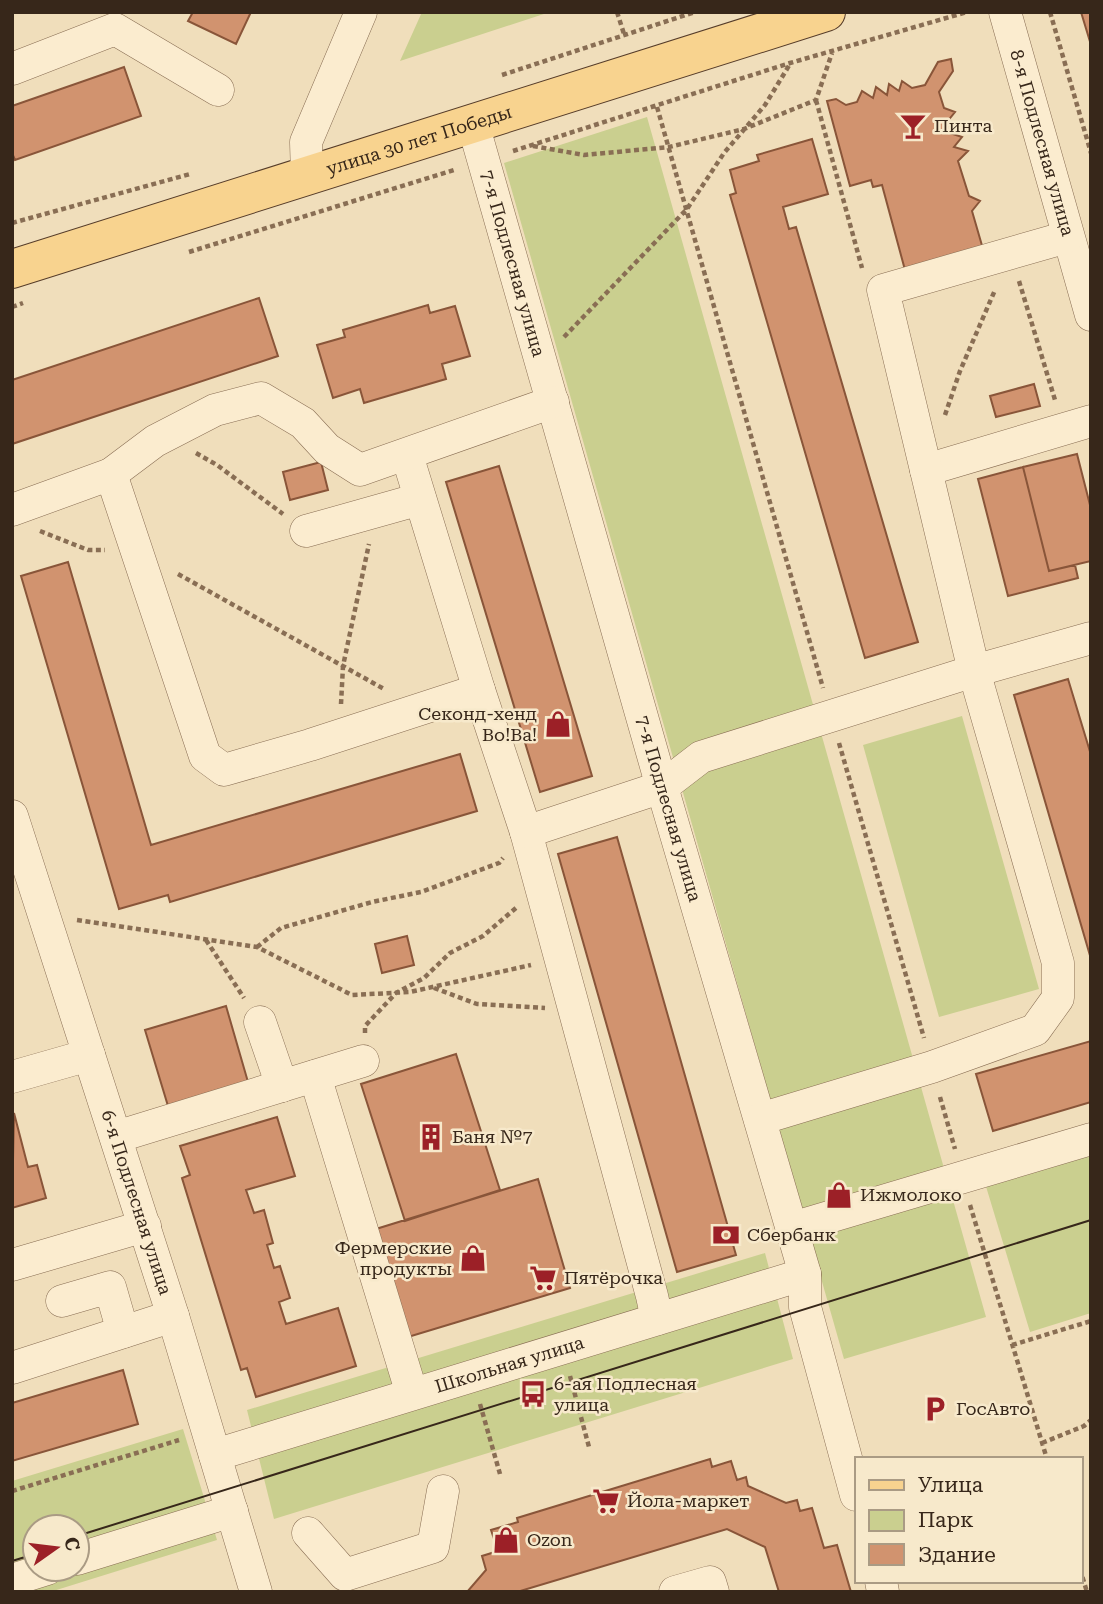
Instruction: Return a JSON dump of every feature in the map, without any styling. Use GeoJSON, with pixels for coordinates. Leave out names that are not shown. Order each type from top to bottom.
{"type":"FeatureCollection","features":[{"type":"Feature","properties":{"kind":"main road","name":"улица 30 лет Победы"},"geometry":{"type":"LineString","coordinates":[[13,267],[307,177],[826,12]]}},
{"type":"Feature","properties":{"kind":"street"},"geometry":{"type":"LineString","coordinates":[[307,177],[306,142],[361,12]]}},
{"type":"Feature","properties":{"kind":"street","name":"8-я Подлесная улица"},"geometry":{"type":"LineString","coordinates":[[1005,12],[1091,315]]}},
{"type":"Feature","properties":{"kind":"street"},"geometry":{"type":"LineString","coordinates":[[12,68],[119,21],[218,90]]}},
{"type":"Feature","properties":{"kind":"street","name":"7-я Подлесная улица"},"geometry":{"type":"LineString","coordinates":[[473,124],[662,787],[792,1228],[805,1275],[805,1307],[855,1491]]}},
{"type":"Feature","properties":{"kind":"street"},"geometry":{"type":"LineString","coordinates":[[760,1119],[932,1067],[1034,1030],[1058,998],[1058,963],[974,671],[883,290],[1068,237]]}},
{"type":"Feature","properties":{"kind":"street"},"geometry":{"type":"LineString","coordinates":[[12,510],[111,474],[166,435],[215,410],[261,398],[303,423],[327,449],[360,470],[553,402]]}},
{"type":"Feature","properties":{"kind":"street"},"geometry":{"type":"LineString","coordinates":[[926,470],[1077,425]]}},
{"type":"Feature","properties":{"kind":"street"},"geometry":{"type":"LineString","coordinates":[[407,455],[526,832],[657,1320]]}},
{"type":"Feature","properties":{"kind":"street"},"geometry":{"type":"LineString","coordinates":[[111,474],[205,756],[224,770],[479,690]]}},
{"type":"Feature","properties":{"kind":"street"},"geometry":{"type":"LineString","coordinates":[[306,531],[420,499]]}},
{"type":"Feature","properties":{"kind":"street"},"geometry":{"type":"LineString","coordinates":[[526,832],[662,787],[701,757],[974,671],[1091,638]]}},
{"type":"Feature","properties":{"kind":"street","name":"6-я Подлесная улица"},"geometry":{"type":"LineString","coordinates":[[12,816],[145,1226],[256,1592]]}},
{"type":"Feature","properties":{"kind":"street"},"geometry":{"type":"LineString","coordinates":[[260,1022],[282,1086]]}},
{"type":"Feature","properties":{"kind":"street"},"geometry":{"type":"LineString","coordinates":[[12,1077],[89,1055]]}},
{"type":"Feature","properties":{"kind":"street"},"geometry":{"type":"LineString","coordinates":[[116,1137],[363,1061]]}},
{"type":"Feature","properties":{"kind":"street"},"geometry":{"type":"LineString","coordinates":[[315,1076],[412,1394]]}},
{"type":"Feature","properties":{"kind":"street"},"geometry":{"type":"LineString","coordinates":[[792,1228],[1091,1139]]}},
{"type":"Feature","properties":{"kind":"street"},"geometry":{"type":"LineString","coordinates":[[12,1265],[145,1226]]}},
{"type":"Feature","properties":{"kind":"street","name":"Школьная улица"},"geometry":{"type":"LineString","coordinates":[[215,1455],[805,1275]]}},
{"type":"Feature","properties":{"kind":"street"},"geometry":{"type":"LineString","coordinates":[[62,1301],[110,1287],[123,1332]]}},
{"type":"Feature","properties":{"kind":"street"},"geometry":{"type":"LineString","coordinates":[[12,1368],[173,1316]]}},
{"type":"Feature","properties":{"kind":"street"},"geometry":{"type":"LineString","coordinates":[[308,1533],[345,1575],[433,1547],[443,1491]]}},
{"type":"Feature","properties":{"kind":"street"},"geometry":{"type":"LineString","coordinates":[[91,1555],[232,1511]]}},
{"type":"Feature","properties":{"kind":"street"},"geometry":{"type":"LineString","coordinates":[[675,1592],[710,1582],[713,1592]]}},
{"type":"Feature","properties":{"kind":"path"},"geometry":{"type":"LineString","coordinates":[[617,12],[624,34]]}},
{"type":"Feature","properties":{"kind":"path"},"geometry":{"type":"LineString","coordinates":[[491,79],[695,12]]}},
{"type":"Feature","properties":{"kind":"path"},"geometry":{"type":"LineString","coordinates":[[1050,12],[1088,131],[1091,153]]}},
{"type":"Feature","properties":{"kind":"path"},"geometry":{"type":"LineString","coordinates":[[832,52],[816,100],[865,279],[883,290]]}},
{"type":"Feature","properties":{"kind":"path"},"geometry":{"type":"LineString","coordinates":[[540,361],[687,209],[724,153],[765,105],[790,63]]}},
{"type":"Feature","properties":{"kind":"path"},"geometry":{"type":"LineString","coordinates":[[532,145],[584,155],[669,147],[744,129],[816,100]]}},
{"type":"Feature","properties":{"kind":"path"},"geometry":{"type":"LineString","coordinates":[[657,107],[962,1177],[1046,1457]]}},
{"type":"Feature","properties":{"kind":"path"},"geometry":{"type":"LineString","coordinates":[[12,223],[199,172]]}},
{"type":"Feature","properties":{"kind":"path"},"geometry":{"type":"LineString","coordinates":[[943,420],[960,371],[1011,254]]}},
{"type":"Feature","properties":{"kind":"path"},"geometry":{"type":"LineString","coordinates":[[1011,254],[1077,425]]}},
{"type":"Feature","properties":{"kind":"path"},"geometry":{"type":"LineString","coordinates":[[166,435],[217,465],[306,531]]}},
{"type":"Feature","properties":{"kind":"path"},"geometry":{"type":"LineString","coordinates":[[339,736],[343,666],[361,576],[378,511]]}},
{"type":"Feature","properties":{"kind":"path"},"geometry":{"type":"LineString","coordinates":[[37,530],[88,550],[137,551],[421,710]]}},
{"type":"Feature","properties":{"kind":"path"},"geometry":{"type":"LineString","coordinates":[[257,947],[281,929],[372,902],[421,892],[499,863],[526,832]]}},
{"type":"Feature","properties":{"kind":"path"},"geometry":{"type":"LineString","coordinates":[[363,1061],[365,1026],[396,993],[424,978],[450,953],[483,936],[523,902],[537,874]]}},
{"type":"Feature","properties":{"kind":"path"},"geometry":{"type":"LineString","coordinates":[[35,886],[80,922],[257,947],[352,995],[433,988],[560,958]]}},
{"type":"Feature","properties":{"kind":"path"},"geometry":{"type":"LineString","coordinates":[[205,940],[260,1022]]}},
{"type":"Feature","properties":{"kind":"path"},"geometry":{"type":"LineString","coordinates":[[433,988],[477,1004],[522,1005],[574,1012]]}},
{"type":"Feature","properties":{"kind":"path"},"geometry":{"type":"LineString","coordinates":[[1012,1345],[1091,1321]]}},
{"type":"Feature","properties":{"kind":"path"},"geometry":{"type":"LineString","coordinates":[[563,1348],[589,1447]]}},
{"type":"Feature","properties":{"kind":"path"},"geometry":{"type":"LineString","coordinates":[[472,1376],[500,1474]]}},
{"type":"Feature","properties":{"kind":"path"},"geometry":{"type":"LineString","coordinates":[[1042,1443],[1084,1426],[1091,1420]]}},
{"type":"Feature","properties":{"kind":"green space"},"geometry":{"type":"Polygon","coordinates":[[[422,12],[550,12],[400,61],[422,12]]]}},
{"type":"Feature","properties":{"kind":"green space"},"geometry":{"type":"Polygon","coordinates":[[[647,117],[986,1317],[844,1359],[504,163],[647,117]]]}},
{"type":"Feature","properties":{"kind":"green space"},"geometry":{"type":"Polygon","coordinates":[[[962,716],[1039,989],[939,1017],[863,745],[962,716]]]}},
{"type":"Feature","properties":{"kind":"green space"},"geometry":{"type":"Polygon","coordinates":[[[1091,1126],[1091,1313],[1030,1332],[978,1160],[1091,1126]]]}},
{"type":"Feature","properties":{"kind":"green space"},"geometry":{"type":"Polygon","coordinates":[[[765,1253],[793,1359],[274,1519],[247,1410],[765,1253]]]}},
{"type":"Feature","properties":{"kind":"green space"},"geometry":{"type":"Polygon","coordinates":[[[183,1429],[217,1540],[91,1579],[91,1513],[21,1513],[21,1583],[79,1583],[50,1592],[12,1592],[12,1481],[183,1429]]]}},
{"type":"Feature","properties":{"kind":"building"},"geometry":{"type":"Polygon","coordinates":[[[193,12],[251,12],[236,44],[188,21],[193,12]]]}},
{"type":"Feature","properties":{"kind":"building"},"geometry":{"type":"Polygon","coordinates":[[[1081,12],[1091,12],[1091,45],[1081,12]]]}},
{"type":"Feature","properties":{"kind":"building"},"geometry":{"type":"Polygon","coordinates":[[[951,59],[953,71],[939,92],[944,108],[955,112],[947,122],[958,125],[950,133],[962,137],[954,147],[968,151],[958,161],[969,196],[980,201],[972,211],[983,249],[905,270],[882,185],[873,187],[871,180],[850,186],[827,101],[836,99],[846,105],[857,102],[862,91],[873,98],[876,87],[887,95],[889,84],[899,91],[902,81],[912,88],[925,85],[938,62],[951,59]]]}},
{"type":"Feature","properties":{"kind":"building"},"geometry":{"type":"Polygon","coordinates":[[[124,67],[141,116],[15,160],[12,153],[12,106],[124,67]]]}},
{"type":"Feature","properties":{"kind":"building"},"geometry":{"type":"Polygon","coordinates":[[[812,139],[828,194],[783,207],[789,229],[796,227],[918,642],[865,658],[730,195],[736,193],[730,170],[759,161],[757,155],[812,139]]]}},
{"type":"Feature","properties":{"kind":"building"},"geometry":{"type":"Polygon","coordinates":[[[259,298],[278,356],[12,444],[12,380],[259,298]]]}},
{"type":"Feature","properties":{"kind":"building"},"geometry":{"type":"Polygon","coordinates":[[[428,305],[430,313],[455,306],[470,356],[442,364],[446,379],[364,403],[360,389],[333,398],[317,345],[345,337],[343,330],[428,305]]]}},
{"type":"Feature","properties":{"kind":"building"},"geometry":{"type":"Polygon","coordinates":[[[1034,384],[1040,406],[996,417],[990,396],[1034,384]]]}},
{"type":"Feature","properties":{"kind":"building"},"geometry":{"type":"Polygon","coordinates":[[[1077,454],[1091,509],[1091,561],[1049,571],[1023,467],[1077,454]]]}},
{"type":"Feature","properties":{"kind":"building"},"geometry":{"type":"Polygon","coordinates":[[[321,462],[328,490],[290,500],[283,472],[321,462]]]}},
{"type":"Feature","properties":{"kind":"building"},"geometry":{"type":"Polygon","coordinates":[[[499,466],[592,776],[540,792],[446,482],[499,466]]]}},
{"type":"Feature","properties":{"kind":"building"},"geometry":{"type":"Polygon","coordinates":[[[1023,467],[1049,571],[1075,565],[1078,578],[1008,596],[978,479],[1023,467]]]}},
{"type":"Feature","properties":{"kind":"building"},"geometry":{"type":"Polygon","coordinates":[[[68,562],[151,845],[460,754],[477,811],[170,902],[168,895],[119,909],[21,576],[68,562]]]}},
{"type":"Feature","properties":{"kind":"building"},"geometry":{"type":"Polygon","coordinates":[[[1068,679],[1091,755],[1091,959],[1014,695],[1068,679]]]}},
{"type":"Feature","properties":{"kind":"building"},"geometry":{"type":"Polygon","coordinates":[[[617,837],[736,1255],[677,1272],[558,854],[617,837]]]}},
{"type":"Feature","properties":{"kind":"building"},"geometry":{"type":"Polygon","coordinates":[[[407,936],[414,965],[382,973],[375,944],[407,936]]]}},
{"type":"Feature","properties":{"kind":"building"},"geometry":{"type":"Polygon","coordinates":[[[226,1006],[248,1082],[168,1106],[145,1030],[226,1006]]]}},
{"type":"Feature","properties":{"kind":"building"},"geometry":{"type":"Polygon","coordinates":[[[1091,1041],[1091,1102],[993,1131],[976,1074],[1091,1041]]]}},
{"type":"Feature","properties":{"kind":"building","name":"Баня №7"},"geometry":{"type":"Polygon","coordinates":[[[456,1054],[500,1190],[405,1221],[361,1084],[456,1054]]]}},
{"type":"Feature","properties":{"kind":"building"},"geometry":{"type":"Polygon","coordinates":[[[14,1113],[28,1167],[37,1165],[46,1198],[12,1208],[14,1113]]]}},
{"type":"Feature","properties":{"kind":"building"},"geometry":{"type":"Polygon","coordinates":[[[277,1117],[295,1176],[246,1190],[254,1213],[264,1210],[273,1243],[267,1245],[274,1268],[280,1266],[290,1298],[279,1302],[286,1324],[338,1308],[356,1366],[256,1397],[247,1368],[241,1370],[182,1178],[190,1175],[180,1146],[277,1117]]]}},
{"type":"Feature","properties":{"kind":"building"},"geometry":{"type":"Polygon","coordinates":[[[538,1179],[570,1288],[408,1337],[376,1229],[538,1179]]]}},
{"type":"Feature","properties":{"kind":"building"},"geometry":{"type":"Polygon","coordinates":[[[123,1370],[138,1424],[12,1461],[12,1403],[123,1370]]]}},
{"type":"Feature","properties":{"kind":"building"},"geometry":{"type":"Polygon","coordinates":[[[710,1459],[712,1467],[731,1461],[737,1480],[746,1477],[748,1486],[786,1503],[797,1500],[800,1511],[812,1508],[824,1548],[837,1545],[851,1592],[779,1592],[765,1547],[727,1529],[517,1592],[467,1592],[486,1570],[482,1556],[498,1551],[491,1530],[518,1522],[517,1518],[710,1459]]]}},
{"type":"Feature","properties":{"kind":"tram line"},"geometry":{"type":"LineString","coordinates":[[91,1532],[1091,1220]]}},
{"type":"Feature","properties":{"kind":"tram line"},"geometry":{"type":"LineString","coordinates":[[12,1561],[21,1558]]}},
{"type":"Feature","properties":{"kind":"place","name":"Пинта"},"geometry":{"type":"Point","coordinates":[913,126]}},
{"type":"Feature","properties":{"kind":"place","name":"Секонд-хенд Во!Ва!"},"geometry":{"type":"Point","coordinates":[558,724]}},
{"type":"Feature","properties":{"kind":"place","name":"Баня №7"},"geometry":{"type":"Point","coordinates":[431,1137]}},
{"type":"Feature","properties":{"kind":"place","name":"Ижмолоко"},"geometry":{"type":"Point","coordinates":[839,1195]}},
{"type":"Feature","properties":{"kind":"place","name":"Сбербанк"},"geometry":{"type":"Point","coordinates":[726,1235]}},
{"type":"Feature","properties":{"kind":"place","name":"Фермерские продукты"},"geometry":{"type":"Point","coordinates":[473,1258]}},
{"type":"Feature","properties":{"kind":"place","name":"Пятёрочка"},"geometry":{"type":"Point","coordinates":[543,1278]}},
{"type":"Feature","properties":{"kind":"place","name":"6-ая Подлесная улица"},"geometry":{"type":"Point","coordinates":[533,1394]}},
{"type":"Feature","properties":{"kind":"place","name":"ГосАвто"},"geometry":{"type":"Point","coordinates":[935,1409]}},
{"type":"Feature","properties":{"kind":"place","name":"Йола-маркет"},"geometry":{"type":"Point","coordinates":[606,1501]}},
{"type":"Feature","properties":{"kind":"place","name":"Ozon"},"geometry":{"type":"Point","coordinates":[506,1540]}}]}
